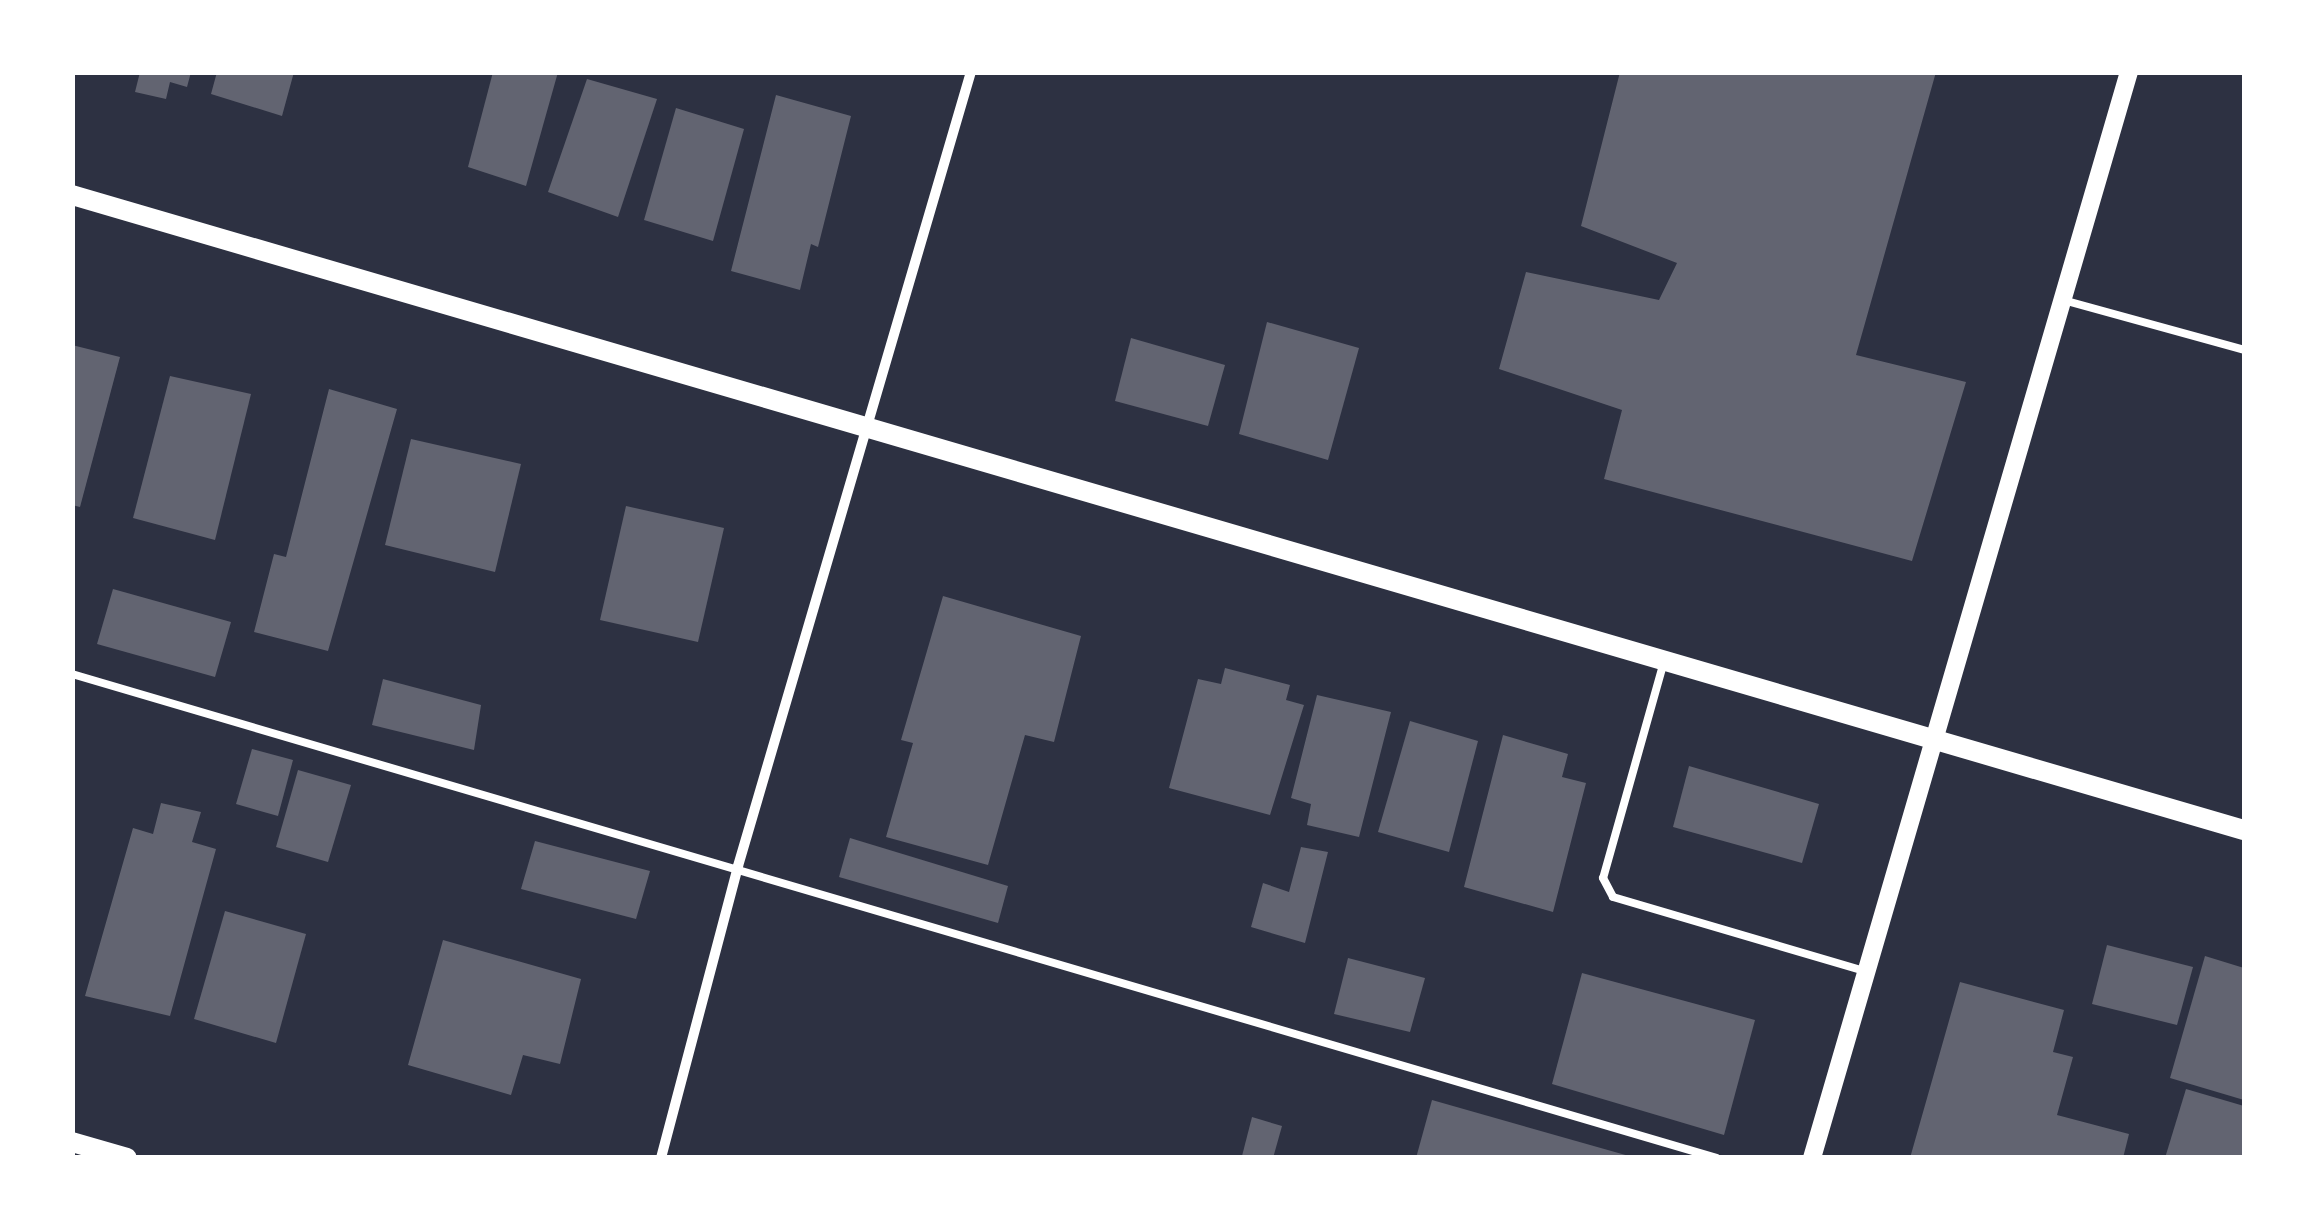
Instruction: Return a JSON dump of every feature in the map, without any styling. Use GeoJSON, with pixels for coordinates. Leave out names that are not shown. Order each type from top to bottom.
{"type":"FeatureCollection","features":[{"type":"Feature","properties":{"kind":"main road"},"geometry":{"type":"LineString","coordinates":[[72,195],[2244,830]]}},
{"type":"Feature","properties":{"kind":"main road"},"geometry":{"type":"LineString","coordinates":[[72,1142],[127,1158]]}},
{"type":"Feature","properties":{"kind":"street"},"geometry":{"type":"LineString","coordinates":[[660,1158],[738,866],[971,72]]}},
{"type":"Feature","properties":{"kind":"street"},"geometry":{"type":"LineString","coordinates":[[1812,1158],[2129,72]]}},
{"type":"Feature","properties":{"kind":"lane"},"geometry":{"type":"LineString","coordinates":[[2063,300],[2244,350]]}},
{"type":"Feature","properties":{"kind":"lane"},"geometry":{"type":"LineString","coordinates":[[1664,660],[1602,878],[1613,897],[1866,971]]}},
{"type":"Feature","properties":{"kind":"lane"},"geometry":{"type":"LineString","coordinates":[[72,674],[738,866],[1716,1158]]}},
{"type":"Feature","properties":{"kind":"building"},"geometry":{"type":"Polygon","coordinates":[[[140,72],[191,72],[187,87],[170,82],[166,99],[135,92],[140,72]]]}},
{"type":"Feature","properties":{"kind":"building"},"geometry":{"type":"Polygon","coordinates":[[[217,72],[294,72],[282,116],[211,94],[217,72]]]}},
{"type":"Feature","properties":{"kind":"building"},"geometry":{"type":"Polygon","coordinates":[[[493,72],[558,72],[526,186],[468,167],[493,72]]]}},
{"type":"Feature","properties":{"kind":"building"},"geometry":{"type":"Polygon","coordinates":[[[1620,72],[1936,72],[1856,355],[1966,382],[1912,561],[1604,479],[1622,410],[1499,369],[1526,272],[1659,300],[1677,263],[1581,226],[1620,72]]]}},
{"type":"Feature","properties":{"kind":"building"},"geometry":{"type":"Polygon","coordinates":[[[587,79],[657,99],[618,217],[548,192],[587,79]]]}},
{"type":"Feature","properties":{"kind":"building"},"geometry":{"type":"Polygon","coordinates":[[[776,95],[851,116],[818,247],[811,244],[800,290],[731,271],[776,95]]]}},
{"type":"Feature","properties":{"kind":"building"},"geometry":{"type":"Polygon","coordinates":[[[676,108],[744,129],[713,241],[644,220],[676,108]]]}},
{"type":"Feature","properties":{"kind":"building"},"geometry":{"type":"Polygon","coordinates":[[[1267,322],[1359,348],[1328,460],[1239,434],[1267,322]]]}},
{"type":"Feature","properties":{"kind":"building"},"geometry":{"type":"Polygon","coordinates":[[[1131,338],[1225,365],[1208,426],[1115,401],[1131,338]]]}},
{"type":"Feature","properties":{"kind":"building"},"geometry":{"type":"Polygon","coordinates":[[[72,345],[120,357],[80,507],[72,505],[72,345]]]}},
{"type":"Feature","properties":{"kind":"building"},"geometry":{"type":"Polygon","coordinates":[[[170,376],[251,394],[215,540],[133,518],[170,376]]]}},
{"type":"Feature","properties":{"kind":"building"},"geometry":{"type":"Polygon","coordinates":[[[329,389],[397,409],[328,651],[254,632],[274,554],[286,557],[329,389]]]}},
{"type":"Feature","properties":{"kind":"building"},"geometry":{"type":"Polygon","coordinates":[[[411,439],[521,464],[495,572],[385,545],[411,439]]]}},
{"type":"Feature","properties":{"kind":"building"},"geometry":{"type":"Polygon","coordinates":[[[626,506],[724,528],[698,642],[600,620],[626,506]]]}},
{"type":"Feature","properties":{"kind":"building"},"geometry":{"type":"Polygon","coordinates":[[[113,589],[231,622],[215,677],[97,644],[113,589]]]}},
{"type":"Feature","properties":{"kind":"building"},"geometry":{"type":"Polygon","coordinates":[[[943,596],[1081,636],[1054,742],[1025,735],[988,865],[886,837],[913,743],[901,740],[943,596]]]}},
{"type":"Feature","properties":{"kind":"building"},"geometry":{"type":"Polygon","coordinates":[[[1225,668],[1290,685],[1286,700],[1304,705],[1270,815],[1169,788],[1198,679],[1221,684],[1225,668]]]}},
{"type":"Feature","properties":{"kind":"building"},"geometry":{"type":"Polygon","coordinates":[[[383,679],[481,705],[474,750],[372,725],[383,679]]]}},
{"type":"Feature","properties":{"kind":"building"},"geometry":{"type":"Polygon","coordinates":[[[1317,695],[1391,712],[1359,837],[1307,825],[1311,804],[1291,798],[1317,695]]]}},
{"type":"Feature","properties":{"kind":"building"},"geometry":{"type":"Polygon","coordinates":[[[1410,721],[1478,741],[1449,852],[1378,832],[1410,721]]]}},
{"type":"Feature","properties":{"kind":"building"},"geometry":{"type":"Polygon","coordinates":[[[1503,735],[1568,754],[1562,777],[1586,783],[1553,912],[1464,887],[1503,735]]]}},
{"type":"Feature","properties":{"kind":"building"},"geometry":{"type":"Polygon","coordinates":[[[252,749],[293,760],[278,816],[236,804],[252,749]]]}},
{"type":"Feature","properties":{"kind":"building"},"geometry":{"type":"Polygon","coordinates":[[[1689,766],[1819,804],[1802,863],[1673,827],[1689,766]]]}},
{"type":"Feature","properties":{"kind":"building"},"geometry":{"type":"Polygon","coordinates":[[[298,770],[351,785],[328,862],[276,847],[298,770]]]}},
{"type":"Feature","properties":{"kind":"building"},"geometry":{"type":"Polygon","coordinates":[[[161,803],[201,812],[192,842],[216,849],[170,1016],[85,996],[133,828],[153,834],[161,803]]]}},
{"type":"Feature","properties":{"kind":"building"},"geometry":{"type":"Polygon","coordinates":[[[850,838],[1008,886],[998,923],[839,877],[850,838]]]}},
{"type":"Feature","properties":{"kind":"building"},"geometry":{"type":"Polygon","coordinates":[[[535,841],[650,871],[636,919],[521,889],[535,841]]]}},
{"type":"Feature","properties":{"kind":"building"},"geometry":{"type":"Polygon","coordinates":[[[1301,847],[1328,852],[1305,943],[1251,927],[1263,883],[1289,892],[1301,847]]]}},
{"type":"Feature","properties":{"kind":"building"},"geometry":{"type":"Polygon","coordinates":[[[225,911],[306,934],[276,1043],[194,1019],[225,911]]]}},
{"type":"Feature","properties":{"kind":"building"},"geometry":{"type":"Polygon","coordinates":[[[443,940],[581,979],[560,1064],[523,1055],[511,1095],[408,1065],[443,940]]]}},
{"type":"Feature","properties":{"kind":"building"},"geometry":{"type":"Polygon","coordinates":[[[2107,945],[2193,967],[2177,1025],[2092,1004],[2107,945]]]}},
{"type":"Feature","properties":{"kind":"building"},"geometry":{"type":"Polygon","coordinates":[[[2205,956],[2244,968],[2244,1100],[2170,1078],[2205,956]]]}},
{"type":"Feature","properties":{"kind":"building"},"geometry":{"type":"Polygon","coordinates":[[[1348,958],[1425,978],[1410,1032],[1334,1014],[1348,958]]]}},
{"type":"Feature","properties":{"kind":"building"},"geometry":{"type":"Polygon","coordinates":[[[1582,973],[1755,1020],[1724,1135],[1552,1084],[1582,973]]]}},
{"type":"Feature","properties":{"kind":"building"},"geometry":{"type":"Polygon","coordinates":[[[1960,982],[2064,1010],[2053,1052],[2073,1057],[2057,1115],[2129,1134],[2123,1158],[1910,1158],[1960,982]]]}},
{"type":"Feature","properties":{"kind":"building"},"geometry":{"type":"Polygon","coordinates":[[[2186,1089],[2244,1106],[2244,1158],[2165,1158],[2186,1089]]]}},
{"type":"Feature","properties":{"kind":"building"},"geometry":{"type":"Polygon","coordinates":[[[1432,1100],[1629,1156],[1629,1158],[1416,1158],[1432,1100]]]}},
{"type":"Feature","properties":{"kind":"building"},"geometry":{"type":"Polygon","coordinates":[[[1252,1117],[1282,1126],[1273,1158],[1242,1156],[1252,1117]]]}}]}
